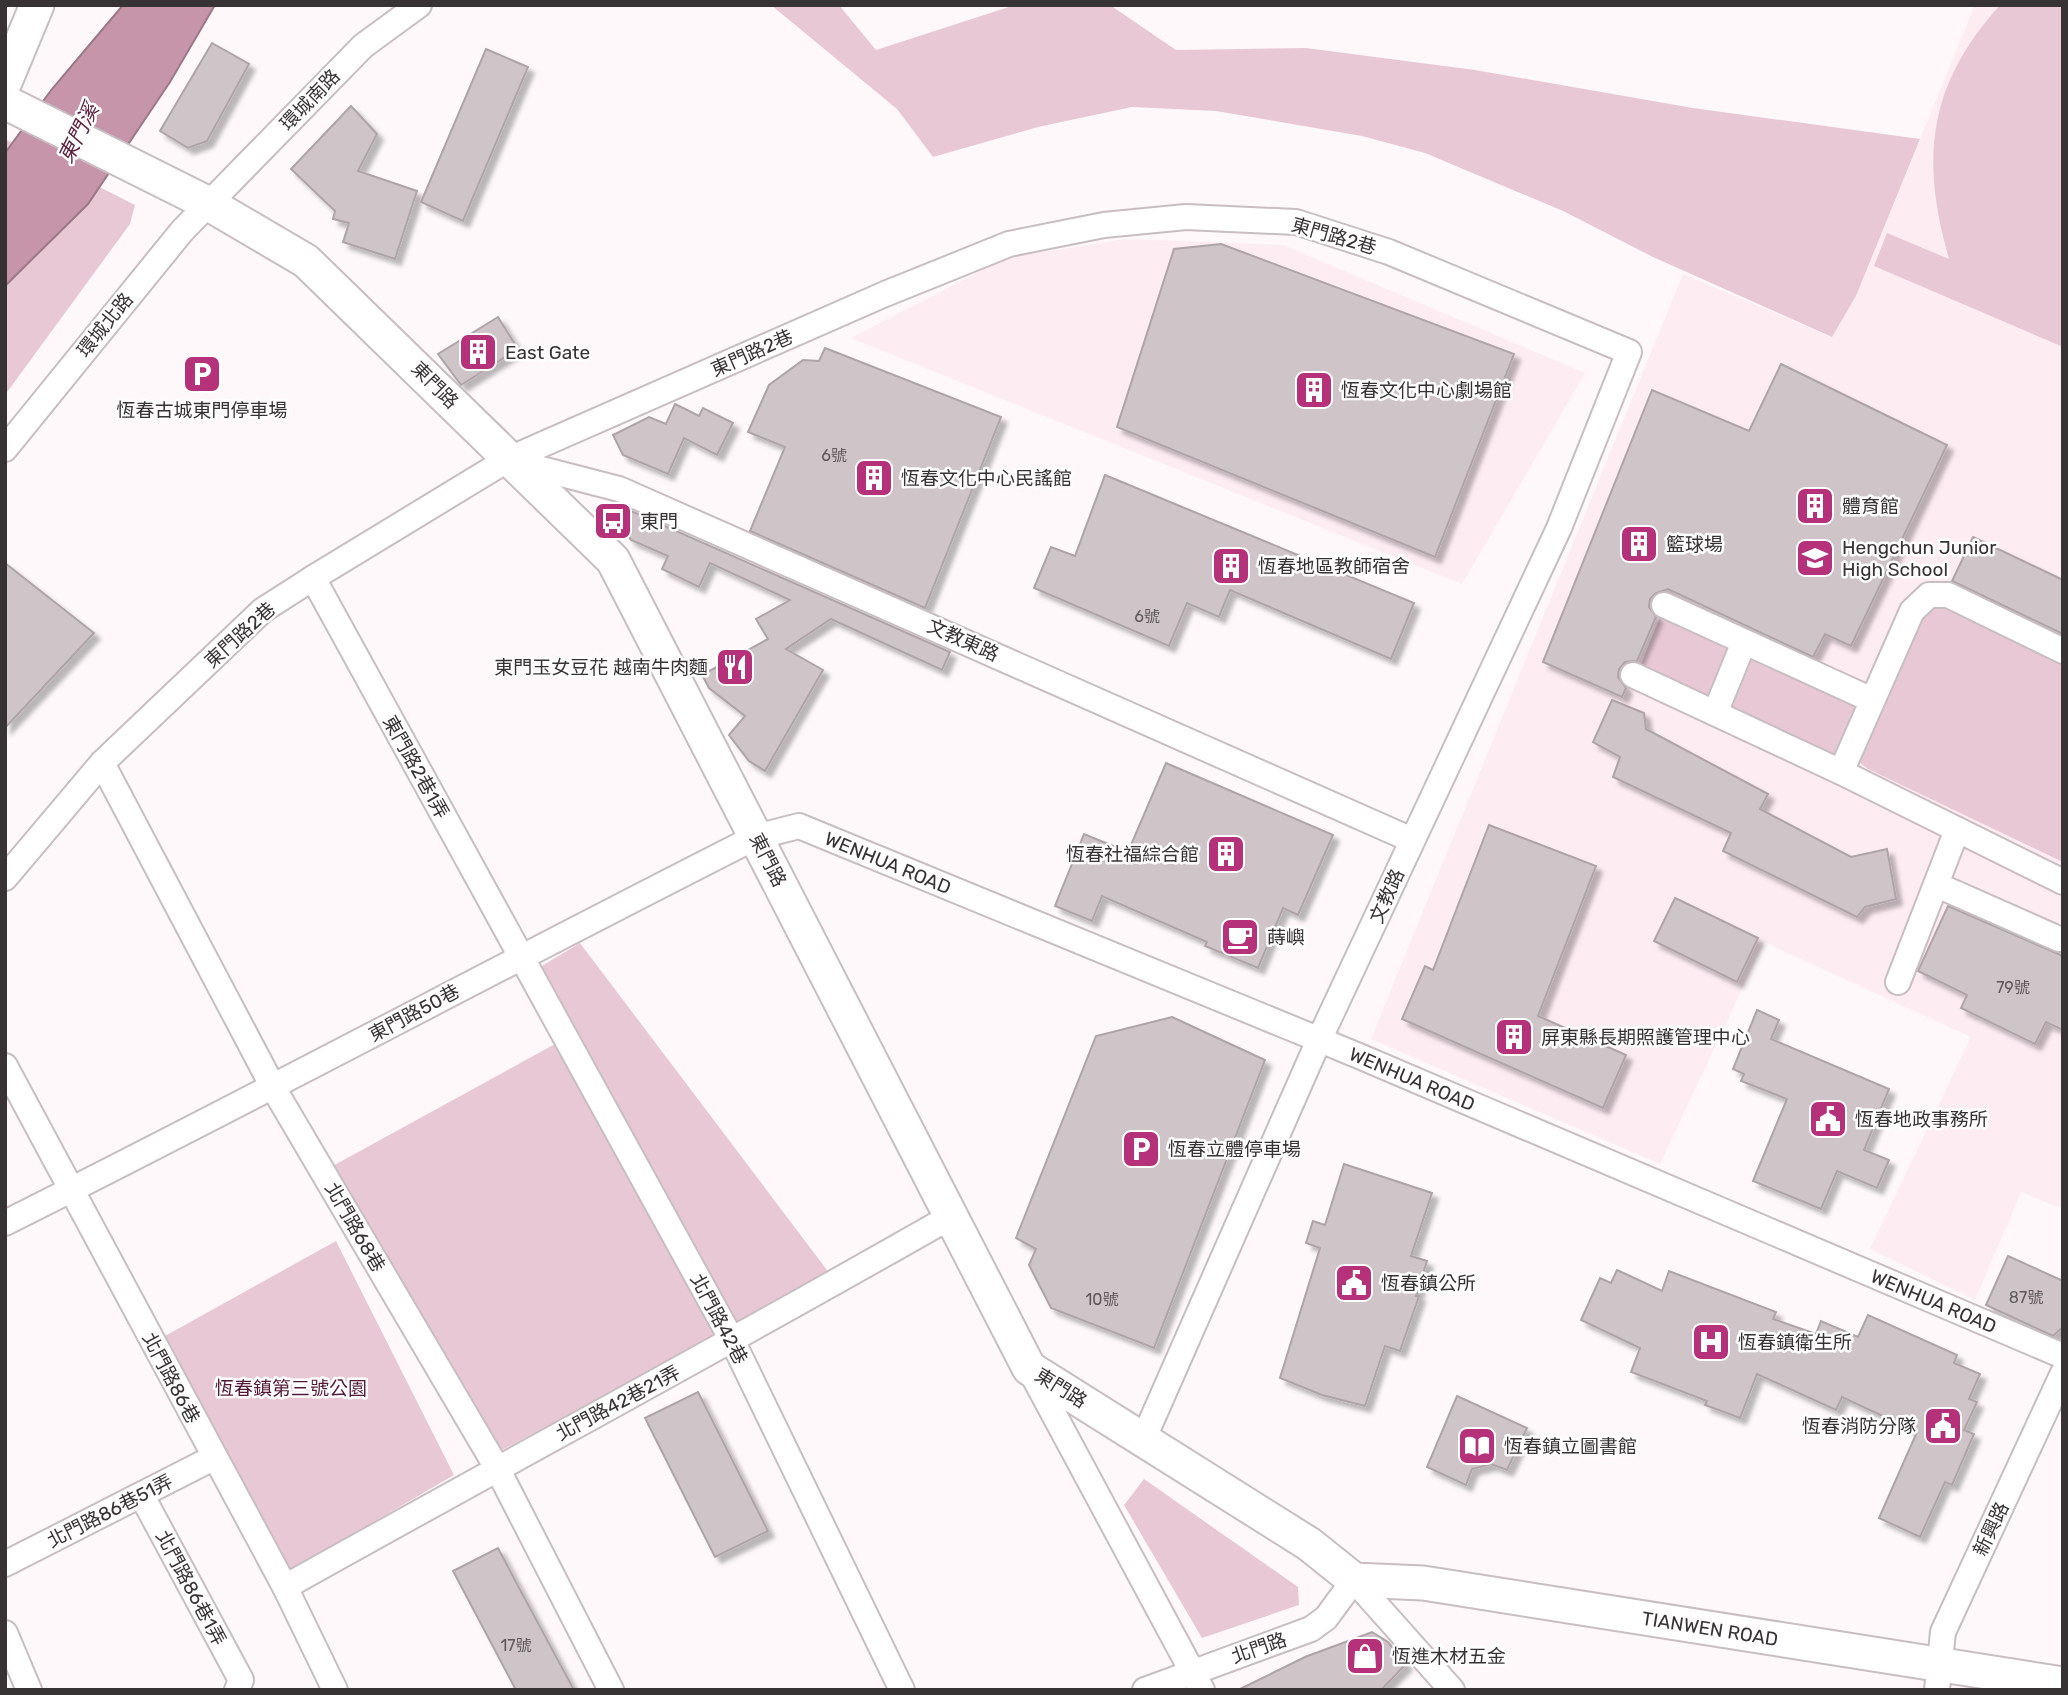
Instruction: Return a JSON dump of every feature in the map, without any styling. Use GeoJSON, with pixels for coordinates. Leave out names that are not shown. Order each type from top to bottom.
{"type":"FeatureCollection","features":[{"type":"Feature","properties":{"kind":"main road"},"geometry":{"type":"LineString","coordinates":[[9,98],[37,5]]}},
{"type":"Feature","properties":{"kind":"main road","name":"東門路"},"geometry":{"type":"LineString","coordinates":[[9,98],[140,172],[209,204],[306,261],[421,370],[507,460],[541,488],[613,560],[1029,1368],[1309,1544],[1354,1580]]}},
{"type":"Feature","properties":{"kind":"main road","name":"TIANWEN ROAD"},"geometry":{"type":"LineString","coordinates":[[1354,1580],[1423,1583],[1939,1676],[2063,1684]]}},
{"type":"Feature","properties":{"kind":"street","name":"環城南路"},"geometry":{"type":"LineString","coordinates":[[209,204],[362,46],[419,5]]}},
{"type":"Feature","properties":{"kind":"street","name":"環城北路"},"geometry":{"type":"LineString","coordinates":[[5,449],[175,240],[209,204]]}},
{"type":"Feature","properties":{"kind":"street","name":"東門路2巷"},"geometry":{"type":"LineString","coordinates":[[5,878],[102,763],[263,610],[313,578],[507,460],[886,294],[1009,244],[1104,225],[1172,218],[1245,218],[1296,222],[1389,252],[1629,352]]}},
{"type":"Feature","properties":{"kind":"street","name":"文教路"},"geometry":{"type":"LineString","coordinates":[[1143,1440],[1319,1040],[1559,528],[1629,352]]}},
{"type":"Feature","properties":{"kind":"street","name":"文教東路"},"geometry":{"type":"LineString","coordinates":[[507,460],[619,488],[1412,840]]}},
{"type":"Feature","properties":{"kind":"street","name":"東門路2巷1弄"},"geometry":{"type":"LineString","coordinates":[[313,578],[519,957]]}},
{"type":"Feature","properties":{"kind":"street"},"geometry":{"type":"LineString","coordinates":[[1841,772],[1912,611],[1929,595],[1948,595],[2063,651]]}},
{"type":"Feature","properties":{"kind":"street"},"geometry":{"type":"LineString","coordinates":[[1664,605],[1872,700]]}},
{"type":"Feature","properties":{"kind":"street"},"geometry":{"type":"LineString","coordinates":[[1715,713],[1744,642]]}},
{"type":"Feature","properties":{"kind":"street"},"geometry":{"type":"LineString","coordinates":[[1633,675],[1841,772],[2063,882]]}},
{"type":"Feature","properties":{"kind":"street","name":"北門路68巷"},"geometry":{"type":"LineString","coordinates":[[102,763],[274,1089],[497,1468],[611,1690]]}},
{"type":"Feature","properties":{"kind":"street","name":"WENHUA ROAD"},"geometry":{"type":"LineString","coordinates":[[756,837],[799,826],[1319,1040],[2063,1356]]}},
{"type":"Feature","properties":{"kind":"street"},"geometry":{"type":"LineString","coordinates":[[1898,982],[1957,830]]}},
{"type":"Feature","properties":{"kind":"street","name":"東門路50巷"},"geometry":{"type":"LineString","coordinates":[[5,1223],[274,1089],[519,957],[756,837]]}},
{"type":"Feature","properties":{"kind":"street"},"geometry":{"type":"LineString","coordinates":[[1937,885],[2058,940]]}},
{"type":"Feature","properties":{"kind":"street","name":"北門路42巷"},"geometry":{"type":"LineString","coordinates":[[519,957],[733,1342],[902,1690]]}},
{"type":"Feature","properties":{"kind":"street","name":"北門路86巷"},"geometry":{"type":"LineString","coordinates":[[5,1066],[213,1458],[285,1587],[335,1690]]}},
{"type":"Feature","properties":{"kind":"street","name":"北門路42巷21弄"},"geometry":{"type":"LineString","coordinates":[[285,1587],[497,1468],[733,1342],[950,1217]]}},
{"type":"Feature","properties":{"kind":"street"},"geometry":{"type":"LineString","coordinates":[[1029,1368],[1197,1680]]}},
{"type":"Feature","properties":{"kind":"street","name":"新興路"},"geometry":{"type":"LineString","coordinates":[[1939,1676],[1943,1632],[2063,1373]]}},
{"type":"Feature","properties":{"kind":"street","name":"北門路86巷51弄"},"geometry":{"type":"LineString","coordinates":[[5,1564],[213,1458]]}},
{"type":"Feature","properties":{"kind":"street","name":"北門路86巷1弄"},"geometry":{"type":"LineString","coordinates":[[142,1496],[239,1685]]}},
{"type":"Feature","properties":{"kind":"street","name":"北門路"},"geometry":{"type":"LineString","coordinates":[[1145,1690],[1197,1680],[1311,1629],[1326,1618],[1354,1580]]}},
{"type":"Feature","properties":{"kind":"street","name":"東門路"},"geometry":{"type":"LineString","coordinates":[[1354,1580],[1452,1690]]}},
{"type":"Feature","properties":{"kind":"street"},"geometry":{"type":"LineString","coordinates":[[5,1633],[29,1690]]}},
{"type":"Feature","properties":{"kind":"shaded area","name":"Hengchun Junior High School"},"geometry":{"type":"Polygon","coordinates":[[[1975,5],[2063,5],[2063,1209],[2021,1192],[1975,1300],[1870,1249],[1971,1037],[1764,942],[1660,1164],[1371,1039],[1683,274],[1832,337],[1856,296],[1975,5]]]}},
{"type":"Feature","properties":{"kind":"shaded area"},"geometry":{"type":"Polygon","coordinates":[[[1125,239],[1283,245],[1585,373],[1462,584],[851,338],[1006,258],[1125,239]]]}},
{"type":"Feature","properties":{"kind":"green space"},"geometry":{"type":"Polygon","coordinates":[[[771,5],[839,5],[876,50],[1015,5],[1110,5],[1176,50],[1306,48],[1475,70],[1693,108],[1920,139],[1856,296],[1832,337],[1653,257],[1563,211],[1425,153],[1362,136],[1216,111],[1132,107],[1038,127],[933,157],[897,109],[771,5]]]}},
{"type":"Feature","properties":{"kind":"green space"},"geometry":{"type":"Polygon","coordinates":[[[2000,5],[2063,5],[2063,347],[1874,266],[1887,233],[1949,259],[1935,188],[1933,155],[1937,124],[1945,94],[1958,64],[1976,35],[2000,5]]]}},
{"type":"Feature","properties":{"kind":"green space"},"geometry":{"type":"Polygon","coordinates":[[[5,139],[135,205],[130,224],[5,395],[5,139]]]}},
{"type":"Feature","properties":{"kind":"green space"},"geometry":{"type":"Polygon","coordinates":[[[1941,605],[2063,663],[2063,862],[1868,769],[1858,761],[1922,617],[1931,608],[1941,605]]]}},
{"type":"Feature","properties":{"kind":"green space"},"geometry":{"type":"Polygon","coordinates":[[[1662,612],[1733,648],[1710,701],[1639,669],[1662,612]]]}},
{"type":"Feature","properties":{"kind":"green space"},"geometry":{"type":"Polygon","coordinates":[[[1751,656],[1857,704],[1833,756],[1727,709],[1751,656]]]}},
{"type":"Feature","properties":{"kind":"green space"},"geometry":{"type":"Polygon","coordinates":[[[580,943],[830,1274],[478,1463],[329,1168],[555,1044],[525,976],[580,943]]]}},
{"type":"Feature","properties":{"kind":"green space","name":"恆春鎮第三號公園"},"geometry":{"type":"Polygon","coordinates":[[[336,1241],[454,1475],[276,1579],[147,1346],[336,1241]]]}},
{"type":"Feature","properties":{"kind":"green space"},"geometry":{"type":"Polygon","coordinates":[[[1144,1479],[1298,1587],[1299,1605],[1202,1638],[1124,1505],[1144,1479]]]}},
{"type":"Feature","properties":{"kind":"water","name":"東門溪"},"geometry":{"type":"Polygon","coordinates":[[[123,5],[215,5],[170,82],[88,204],[5,286],[5,153],[52,89],[123,5]]]}},
{"type":"Feature","properties":{"kind":"building"},"geometry":{"type":"Polygon","coordinates":[[[212,43],[249,64],[207,141],[188,148],[160,131],[212,43]]]}},
{"type":"Feature","properties":{"kind":"building"},"geometry":{"type":"Polygon","coordinates":[[[486,49],[528,67],[463,221],[421,202],[486,49]]]}},
{"type":"Feature","properties":{"kind":"building"},"geometry":{"type":"Polygon","coordinates":[[[351,106],[377,134],[358,171],[417,191],[395,259],[343,242],[349,223],[333,219],[335,211],[291,169],[351,106]]]}},
{"type":"Feature","properties":{"kind":"building","name":"恆春文化中心劇場館"},"geometry":{"type":"Polygon","coordinates":[[[1221,244],[1514,354],[1435,557],[1117,427],[1174,249],[1221,244]]]}},
{"type":"Feature","properties":{"kind":"building","name":"East Gate"},"geometry":{"type":"Polygon","coordinates":[[[498,317],[518,349],[461,385],[438,354],[498,317]]]}},
{"type":"Feature","properties":{"kind":"building","name":"恆春文化中心民謠館"},"geometry":{"type":"Polygon","coordinates":[[[825,348],[1001,417],[925,608],[750,531],[785,447],[748,432],[769,385],[803,360],[819,361],[825,348]]]}},
{"type":"Feature","properties":{"kind":"building","name":"體育館"},"geometry":{"type":"Polygon","coordinates":[[[1781,364],[1947,445],[1851,646],[1825,634],[1813,657],[1668,589],[1656,593],[1650,599],[1649,607],[1656,617],[1637,661],[1625,662],[1619,669],[1618,677],[1626,688],[1622,697],[1543,662],[1652,390],[1749,431],[1781,364]]]}},
{"type":"Feature","properties":{"kind":"building"},"geometry":{"type":"Polygon","coordinates":[[[675,404],[699,416],[703,408],[733,423],[717,455],[684,438],[668,474],[623,455],[613,435],[649,417],[666,424],[675,404]]]}},
{"type":"Feature","properties":{"kind":"building","name":"恆春地區教師宿舍"},"geometry":{"type":"Polygon","coordinates":[[[1105,475],[1414,603],[1391,659],[1230,590],[1219,617],[1187,603],[1169,646],[1034,588],[1051,547],[1075,556],[1105,475]]]}},
{"type":"Feature","properties":{"kind":"building"},"geometry":{"type":"Polygon","coordinates":[[[631,511],[950,652],[942,670],[831,619],[786,649],[823,670],[765,771],[749,761],[729,735],[745,716],[709,688],[702,675],[768,639],[756,619],[790,600],[710,563],[699,587],[662,569],[668,556],[631,540],[623,528],[631,511]]]}},
{"type":"Feature","properties":{"kind":"building"},"geometry":{"type":"Polygon","coordinates":[[[1973,537],[2063,580],[2063,634],[1952,581],[1973,537]]]}},
{"type":"Feature","properties":{"kind":"building"},"geometry":{"type":"Polygon","coordinates":[[[5,563],[94,633],[5,728],[5,563]]]}},
{"type":"Feature","properties":{"kind":"building"},"geometry":{"type":"Polygon","coordinates":[[[1612,700],[1644,713],[1646,729],[1768,794],[1760,809],[1851,857],[1887,849],[1896,899],[1865,907],[1857,917],[1723,851],[1731,833],[1613,777],[1620,757],[1593,742],[1612,700]]]}},
{"type":"Feature","properties":{"kind":"building","name":"恆春社福綜合館"},"geometry":{"type":"Polygon","coordinates":[[[1166,763],[1333,835],[1298,915],[1283,908],[1258,968],[1205,946],[1207,942],[1102,896],[1092,921],[1055,906],[1084,834],[1128,852],[1166,763]]]}},
{"type":"Feature","properties":{"kind":"building"},"geometry":{"type":"Polygon","coordinates":[[[1489,825],[1596,866],[1538,1016],[1626,1055],[1603,1108],[1402,1019],[1425,966],[1433,970],[1489,825]]]}},
{"type":"Feature","properties":{"kind":"building"},"geometry":{"type":"Polygon","coordinates":[[[1675,898],[1758,938],[1737,982],[1654,941],[1675,898]]]}},
{"type":"Feature","properties":{"kind":"building"},"geometry":{"type":"Polygon","coordinates":[[[1948,906],[2063,956],[2063,1030],[2046,1022],[2035,1044],[1961,1008],[1967,995],[1918,971],[1948,906]]]}},
{"type":"Feature","properties":{"kind":"building","name":"恆春地政事務所"},"geometry":{"type":"Polygon","coordinates":[[[1757,1010],[1779,1020],[1771,1039],[1889,1089],[1864,1150],[1889,1160],[1877,1188],[1837,1171],[1821,1209],[1753,1181],[1787,1099],[1741,1081],[1744,1074],[1733,1069],[1757,1010]]]}},
{"type":"Feature","properties":{"kind":"building","name":"恆春立體停車場"},"geometry":{"type":"Polygon","coordinates":[[[1172,1017],[1265,1060],[1154,1348],[1051,1308],[1029,1265],[1036,1249],[1016,1238],[1096,1036],[1172,1017]]]}},
{"type":"Feature","properties":{"kind":"building","name":"恆春鎮公所"},"geometry":{"type":"Polygon","coordinates":[[[1344,1164],[1432,1193],[1411,1256],[1427,1261],[1416,1296],[1419,1296],[1400,1351],[1385,1346],[1365,1406],[1322,1395],[1280,1378],[1320,1248],[1306,1243],[1313,1221],[1325,1225],[1344,1164]]]}},
{"type":"Feature","properties":{"kind":"building"},"geometry":{"type":"Polygon","coordinates":[[[2008,1256],[2063,1281],[2063,1327],[2053,1336],[1986,1305],[2008,1256]]]}},
{"type":"Feature","properties":{"kind":"building"},"geometry":{"type":"Polygon","coordinates":[[[1617,1270],[1662,1291],[1669,1271],[1776,1312],[1773,1319],[1816,1334],[1821,1321],[1858,1337],[1868,1315],[1957,1355],[1954,1363],[1980,1374],[1969,1399],[1977,1402],[1964,1430],[1974,1434],[1952,1485],[1945,1482],[1920,1537],[1879,1518],[1917,1432],[1842,1397],[1836,1410],[1757,1374],[1740,1418],[1705,1405],[1707,1401],[1631,1372],[1640,1348],[1581,1320],[1600,1278],[1611,1283],[1617,1270]]]}},
{"type":"Feature","properties":{"kind":"building"},"geometry":{"type":"Polygon","coordinates":[[[698,1392],[768,1531],[715,1557],[645,1418],[698,1392]]]}},
{"type":"Feature","properties":{"kind":"building","name":"恆春鎮立圖書館"},"geometry":{"type":"Polygon","coordinates":[[[1457,1396],[1527,1428],[1507,1470],[1491,1464],[1472,1469],[1466,1485],[1427,1467],[1457,1396]]]}},
{"type":"Feature","properties":{"kind":"building"},"geometry":{"type":"Polygon","coordinates":[[[498,1548],[574,1690],[516,1690],[453,1571],[498,1548]]]}},
{"type":"Feature","properties":{"kind":"building"},"geometry":{"type":"Polygon","coordinates":[[[1372,1632],[1388,1642],[1406,1664],[1381,1690],[1238,1690],[1305,1657],[1372,1632]]]}},
{"type":"Feature","properties":{"kind":"place","name":"East Gate"},"geometry":{"type":"Point","coordinates":[478,352]}},
{"type":"Feature","properties":{"kind":"place","name":"恆春古城東門停車場"},"geometry":{"type":"Point","coordinates":[202,374]}},
{"type":"Feature","properties":{"kind":"place","name":"恆春文化中心劇場館"},"geometry":{"type":"Point","coordinates":[1314,390]}},
{"type":"Feature","properties":{"kind":"place","name":"恆春文化中心民謠館"},"geometry":{"type":"Point","coordinates":[874,478]}},
{"type":"Feature","properties":{"kind":"place","name":"體育館"},"geometry":{"type":"Point","coordinates":[1815,506]}},
{"type":"Feature","properties":{"kind":"place","name":"東門"},"geometry":{"type":"Point","coordinates":[613,521]}},
{"type":"Feature","properties":{"kind":"place","name":"籃球場"},"geometry":{"type":"Point","coordinates":[1639,544]}},
{"type":"Feature","properties":{"kind":"place","name":"Hengchun Junior High School"},"geometry":{"type":"Point","coordinates":[1815,558]}},
{"type":"Feature","properties":{"kind":"place","name":"恆春地區教師宿舍"},"geometry":{"type":"Point","coordinates":[1231,566]}},
{"type":"Feature","properties":{"kind":"place","name":"東門玉女豆花 越南牛肉麵"},"geometry":{"type":"Point","coordinates":[735,667]}},
{"type":"Feature","properties":{"kind":"place","name":"恆春社福綜合館"},"geometry":{"type":"Point","coordinates":[1226,854]}},
{"type":"Feature","properties":{"kind":"place","name":"蒔嶼"},"geometry":{"type":"Point","coordinates":[1240,937]}},
{"type":"Feature","properties":{"kind":"place","name":"屏東縣長期照護管理中心"},"geometry":{"type":"Point","coordinates":[1514,1037]}},
{"type":"Feature","properties":{"kind":"place","name":"恆春地政事務所"},"geometry":{"type":"Point","coordinates":[1828,1119]}},
{"type":"Feature","properties":{"kind":"place","name":"恆春立體停車場"},"geometry":{"type":"Point","coordinates":[1141,1149]}},
{"type":"Feature","properties":{"kind":"place","name":"恆春鎮公所"},"geometry":{"type":"Point","coordinates":[1354,1283]}},
{"type":"Feature","properties":{"kind":"place","name":"恆春鎮衛生所"},"geometry":{"type":"Point","coordinates":[1711,1342]}},
{"type":"Feature","properties":{"kind":"place","name":"恆春消防分隊"},"geometry":{"type":"Point","coordinates":[1943,1426]}},
{"type":"Feature","properties":{"kind":"place","name":"恆春鎮立圖書館"},"geometry":{"type":"Point","coordinates":[1477,1446]}},
{"type":"Feature","properties":{"kind":"place","name":"恆進木材五金"},"geometry":{"type":"Point","coordinates":[1365,1656]}}]}
